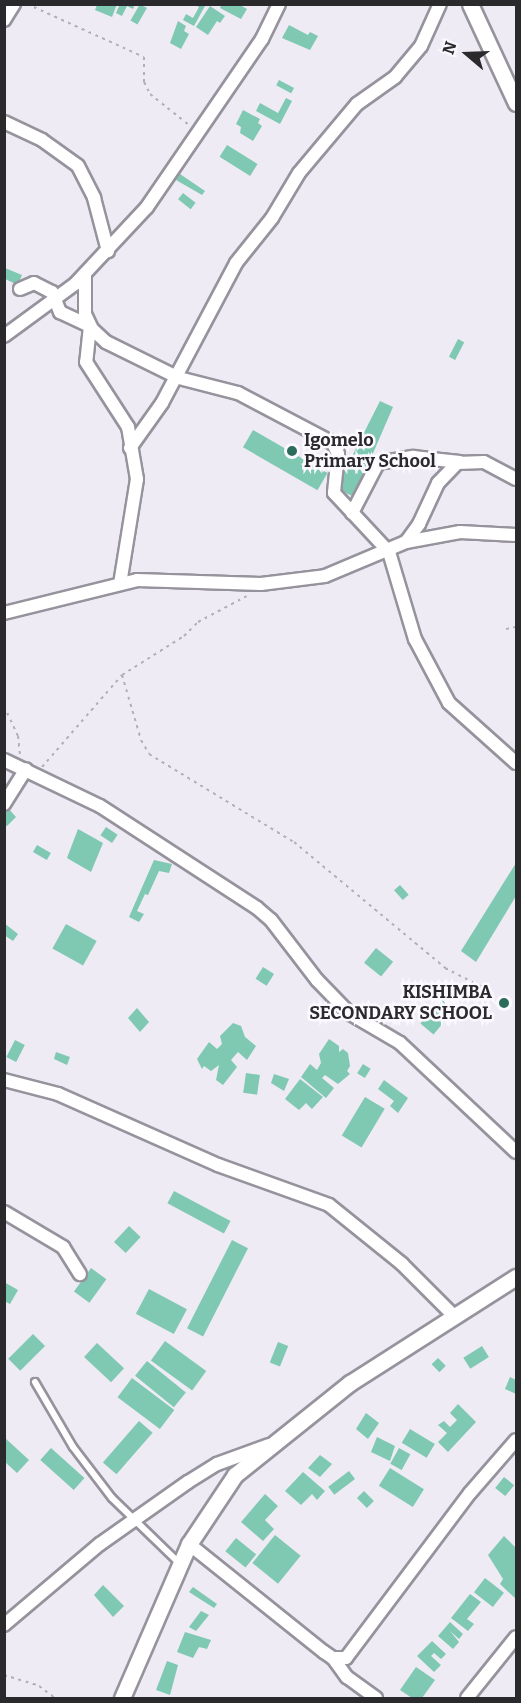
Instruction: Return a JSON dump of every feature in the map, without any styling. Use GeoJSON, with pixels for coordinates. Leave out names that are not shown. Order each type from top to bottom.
{"type":"FeatureCollection","features":[{"type":"Feature","properties":{"kind":"street"},"geometry":{"type":"LineString","coordinates":[[4,20],[15,4]]}},
{"type":"Feature","properties":{"kind":"street"},"geometry":{"type":"LineString","coordinates":[[4,336],[55,300],[85,274],[154,198],[262,39],[279,4]]}},
{"type":"Feature","properties":{"kind":"street"},"geometry":{"type":"LineString","coordinates":[[130,447],[144,434],[236,263],[272,218],[299,173],[357,104],[395,77],[421,46],[440,4]]}},
{"type":"Feature","properties":{"kind":"street"},"geometry":{"type":"LineString","coordinates":[[470,4],[516,103]]}},
{"type":"Feature","properties":{"kind":"street"},"geometry":{"type":"LineString","coordinates":[[4,122],[42,140],[78,166],[94,198],[108,251]]}},
{"type":"Feature","properties":{"kind":"street"},"geometry":{"type":"LineString","coordinates":[[85,274],[84,306],[90,326],[86,362],[118,406],[128,427],[137,479],[120,584]]}},
{"type":"Feature","properties":{"kind":"street"},"geometry":{"type":"LineString","coordinates":[[20,289],[34,283],[52,292],[60,312],[90,326],[106,342],[176,376],[238,393],[333,443],[338,454],[334,493],[389,552],[415,639],[448,704],[516,763]]}},
{"type":"Feature","properties":{"kind":"street"},"geometry":{"type":"LineString","coordinates":[[352,513],[378,463],[413,457],[484,462],[516,479]]}},
{"type":"Feature","properties":{"kind":"street"},"geometry":{"type":"LineString","coordinates":[[406,542],[420,524],[438,483],[460,462]]}},
{"type":"Feature","properties":{"kind":"street"},"geometry":{"type":"LineString","coordinates":[[4,613],[148,579],[261,584],[326,576],[389,552],[406,542],[460,532],[516,535]]}},
{"type":"Feature","properties":{"kind":"street"},"geometry":{"type":"LineString","coordinates":[[4,760],[27,769],[100,806],[256,908],[271,920],[317,980],[349,1013],[400,1043],[516,1152]]}},
{"type":"Feature","properties":{"kind":"street"},"geometry":{"type":"LineString","coordinates":[[4,804],[27,769]]}},
{"type":"Feature","properties":{"kind":"street"},"geometry":{"type":"LineString","coordinates":[[4,1080],[58,1094],[218,1165],[329,1206],[402,1264],[455,1317]]}},
{"type":"Feature","properties":{"kind":"street"},"geometry":{"type":"LineString","coordinates":[[4,1212],[63,1247],[80,1274]]}},
{"type":"Feature","properties":{"kind":"street"},"geometry":{"type":"LineString","coordinates":[[122,1698],[189,1544],[235,1475],[269,1445],[351,1383],[516,1276]]}},
{"type":"Feature","properties":{"kind":"street"},"geometry":{"type":"LineString","coordinates":[[333,1658],[346,1658],[353,1654],[470,1493],[516,1440]]}},
{"type":"Feature","properties":{"kind":"street"},"geometry":{"type":"LineString","coordinates":[[4,1625],[134,1520],[218,1464],[269,1445]]}},
{"type":"Feature","properties":{"kind":"street"},"geometry":{"type":"LineString","coordinates":[[189,1544],[333,1658],[347,1677],[376,1698]]}},
{"type":"Feature","properties":{"kind":"street"},"geometry":{"type":"LineString","coordinates":[[467,1698],[516,1637]]}},
{"type":"Feature","properties":{"kind":"lane"},"geometry":{"type":"LineString","coordinates":[[35,1382],[74,1447],[134,1520],[180,1564]]}},
{"type":"Feature","properties":{"kind":"path"},"geometry":{"type":"LineString","coordinates":[[27,4],[144,57],[144,82],[150,94],[199,132]]}},
{"type":"Feature","properties":{"kind":"path"},"geometry":{"type":"LineString","coordinates":[[4,706],[18,736],[27,769],[122,675],[184,636],[198,622],[242,600],[261,584]]}},
{"type":"Feature","properties":{"kind":"path"},"geometry":{"type":"LineString","coordinates":[[506,629],[516,627]]}},
{"type":"Feature","properties":{"kind":"path"},"geometry":{"type":"LineString","coordinates":[[122,675],[141,740],[150,754],[294,842],[445,968],[482,987]]}},
{"type":"Feature","properties":{"kind":"path"},"geometry":{"type":"LineString","coordinates":[[4,1675],[39,1686],[55,1698]]}},
{"type":"Feature","properties":{"kind":"building"},"geometry":{"type":"Polygon","coordinates":[[[117,4],[112,17],[95,10],[97,5],[117,4]]]}},
{"type":"Feature","properties":{"kind":"building"},"geometry":{"type":"Polygon","coordinates":[[[120,4],[135,4],[133,9],[127,6],[122,16],[116,13],[120,4]]]}},
{"type":"Feature","properties":{"kind":"building"},"geometry":{"type":"Polygon","coordinates":[[[140,4],[147,8],[137,24],[130,20],[140,4]]]}},
{"type":"Feature","properties":{"kind":"building"},"geometry":{"type":"Polygon","coordinates":[[[194,4],[206,4],[194,26],[183,20],[186,14],[193,18],[199,7],[194,4]]]}},
{"type":"Feature","properties":{"kind":"building"},"geometry":{"type":"Polygon","coordinates":[[[222,4],[238,4],[247,9],[241,19],[220,8],[222,4]]]}},
{"type":"Feature","properties":{"kind":"building"},"geometry":{"type":"Polygon","coordinates":[[[210,6],[225,16],[220,23],[217,21],[208,35],[196,27],[210,6]]]}},
{"type":"Feature","properties":{"kind":"building"},"geometry":{"type":"Polygon","coordinates":[[[178,21],[186,26],[184,31],[189,34],[181,49],[170,43],[178,21]]]}},
{"type":"Feature","properties":{"kind":"building"},"geometry":{"type":"Polygon","coordinates":[[[289,25],[308,35],[310,32],[318,36],[310,50],[282,38],[289,25]]]}},
{"type":"Feature","properties":{"kind":"building"},"geometry":{"type":"Polygon","coordinates":[[[279,80],[294,88],[291,93],[276,85],[279,80]]]}},
{"type":"Feature","properties":{"kind":"building"},"geometry":{"type":"Polygon","coordinates":[[[286,98],[292,101],[280,124],[256,111],[260,103],[278,113],[286,98]]]}},
{"type":"Feature","properties":{"kind":"building"},"geometry":{"type":"Polygon","coordinates":[[[243,110],[260,119],[258,123],[262,126],[253,141],[240,133],[241,127],[236,124],[243,110]]]}},
{"type":"Feature","properties":{"kind":"building"},"geometry":{"type":"Polygon","coordinates":[[[227,145],[258,164],[250,176],[220,157],[227,145]]]}},
{"type":"Feature","properties":{"kind":"building"},"geometry":{"type":"Polygon","coordinates":[[[180,174],[205,191],[202,195],[176,180],[180,174]]]}},
{"type":"Feature","properties":{"kind":"building"},"geometry":{"type":"Polygon","coordinates":[[[183,193],[196,203],[191,209],[178,199],[183,193]]]}},
{"type":"Feature","properties":{"kind":"building"},"geometry":{"type":"Polygon","coordinates":[[[5,268],[22,275],[18,285],[5,279],[5,268]]]}},
{"type":"Feature","properties":{"kind":"building"},"geometry":{"type":"Polygon","coordinates":[[[458,339],[464,342],[455,360],[449,357],[458,339]]]}},
{"type":"Feature","properties":{"kind":"building"},"geometry":{"type":"Polygon","coordinates":[[[380,401],[393,407],[354,497],[336,488],[380,401]]]}},
{"type":"Feature","properties":{"kind":"building"},"geometry":{"type":"Polygon","coordinates":[[[253,430],[327,473],[317,490],[243,447],[253,430]]]}},
{"type":"Feature","properties":{"kind":"building"},"geometry":{"type":"Polygon","coordinates":[[[7,807],[16,817],[7,826],[4,825],[7,807]]]}},
{"type":"Feature","properties":{"kind":"building"},"geometry":{"type":"Polygon","coordinates":[[[106,827],[118,835],[112,843],[100,835],[106,827]]]}},
{"type":"Feature","properties":{"kind":"building"},"geometry":{"type":"Polygon","coordinates":[[[78,829],[103,843],[91,872],[67,858],[78,829]]]}},
{"type":"Feature","properties":{"kind":"building"},"geometry":{"type":"Polygon","coordinates":[[[37,845],[51,853],[47,860],[33,852],[37,845]]]}},
{"type":"Feature","properties":{"kind":"building"},"geometry":{"type":"Polygon","coordinates":[[[154,860],[172,864],[169,873],[159,871],[148,895],[145,894],[137,911],[144,914],[139,922],[129,917],[154,860]]]}},
{"type":"Feature","properties":{"kind":"building"},"geometry":{"type":"Polygon","coordinates":[[[516,863],[516,896],[476,962],[461,951],[516,863]]]}},
{"type":"Feature","properties":{"kind":"building"},"geometry":{"type":"Polygon","coordinates":[[[400,885],[409,895],[403,900],[394,890],[400,885]]]}},
{"type":"Feature","properties":{"kind":"building"},"geometry":{"type":"Polygon","coordinates":[[[4,923],[18,934],[13,941],[4,935],[4,923]]]}},
{"type":"Feature","properties":{"kind":"building"},"geometry":{"type":"Polygon","coordinates":[[[66,924],[97,941],[83,965],[52,948],[66,924]]]}},
{"type":"Feature","properties":{"kind":"building"},"geometry":{"type":"Polygon","coordinates":[[[376,948],[393,962],[381,977],[364,963],[376,948]]]}},
{"type":"Feature","properties":{"kind":"building"},"geometry":{"type":"Polygon","coordinates":[[[263,967],[274,974],[267,986],[256,979],[263,967]]]}},
{"type":"Feature","properties":{"kind":"building"},"geometry":{"type":"Polygon","coordinates":[[[441,999],[454,1010],[433,1034],[420,1024],[441,999]]]}},
{"type":"Feature","properties":{"kind":"building"},"geometry":{"type":"Polygon","coordinates":[[[137,1008],[149,1022],[140,1032],[128,1018],[137,1008]]]}},
{"type":"Feature","properties":{"kind":"building"},"geometry":{"type":"Polygon","coordinates":[[[233,1023],[241,1026],[245,1037],[256,1046],[247,1060],[238,1052],[231,1060],[237,1067],[223,1085],[216,1080],[219,1065],[211,1071],[204,1066],[202,1069],[197,1059],[209,1042],[217,1049],[222,1044],[220,1036],[233,1023]]]}},
{"type":"Feature","properties":{"kind":"building"},"geometry":{"type":"Polygon","coordinates":[[[329,1039],[339,1046],[339,1052],[343,1049],[348,1053],[350,1066],[347,1071],[350,1074],[338,1084],[325,1075],[322,1078],[334,1088],[326,1098],[301,1077],[310,1064],[317,1070],[321,1063],[319,1054],[329,1039]]]}},
{"type":"Feature","properties":{"kind":"building"},"geometry":{"type":"Polygon","coordinates":[[[15,1040],[25,1045],[16,1062],[6,1057],[15,1040]]]}},
{"type":"Feature","properties":{"kind":"building"},"geometry":{"type":"Polygon","coordinates":[[[56,1052],[70,1057],[67,1065],[54,1059],[56,1052]]]}},
{"type":"Feature","properties":{"kind":"building"},"geometry":{"type":"Polygon","coordinates":[[[363,1064],[371,1069],[365,1078],[357,1073],[363,1064]]]}},
{"type":"Feature","properties":{"kind":"building"},"geometry":{"type":"Polygon","coordinates":[[[246,1073],[260,1075],[257,1095],[243,1093],[246,1073]]]}},
{"type":"Feature","properties":{"kind":"building"},"geometry":{"type":"Polygon","coordinates":[[[274,1074],[289,1079],[284,1091],[271,1083],[274,1074]]]}},
{"type":"Feature","properties":{"kind":"building"},"geometry":{"type":"Polygon","coordinates":[[[300,1079],[323,1097],[312,1109],[306,1103],[299,1110],[285,1099],[300,1079]]]}},
{"type":"Feature","properties":{"kind":"building"},"geometry":{"type":"Polygon","coordinates":[[[384,1080],[408,1098],[398,1113],[390,1106],[394,1101],[378,1089],[384,1080]]]}},
{"type":"Feature","properties":{"kind":"building"},"geometry":{"type":"Polygon","coordinates":[[[365,1097],[385,1109],[362,1147],[342,1136],[365,1097]]]}},
{"type":"Feature","properties":{"kind":"building"},"geometry":{"type":"Polygon","coordinates":[[[174,1191],[231,1221],[224,1233],[167,1203],[174,1191]]]}},
{"type":"Feature","properties":{"kind":"building"},"geometry":{"type":"Polygon","coordinates":[[[129,1226],[141,1237],[126,1253],[114,1242],[129,1226]]]}},
{"type":"Feature","properties":{"kind":"building"},"geometry":{"type":"Polygon","coordinates":[[[232,1240],[248,1248],[203,1336],[187,1328],[232,1240]]]}},
{"type":"Feature","properties":{"kind":"building"},"geometry":{"type":"Polygon","coordinates":[[[91,1268],[106,1279],[89,1303],[74,1291],[91,1268]]]}},
{"type":"Feature","properties":{"kind":"building"},"geometry":{"type":"Polygon","coordinates":[[[4,1282],[18,1290],[10,1304],[4,1301],[4,1282]]]}},
{"type":"Feature","properties":{"kind":"building"},"geometry":{"type":"Polygon","coordinates":[[[149,1289],[187,1309],[174,1334],[136,1314],[149,1289]]]}},
{"type":"Feature","properties":{"kind":"building"},"geometry":{"type":"Polygon","coordinates":[[[33,1334],[45,1346],[20,1371],[8,1359],[33,1334]]]}},
{"type":"Feature","properties":{"kind":"building"},"geometry":{"type":"Polygon","coordinates":[[[165,1341],[206,1371],[192,1390],[151,1360],[165,1341]]]}},
{"type":"Feature","properties":{"kind":"building"},"geometry":{"type":"Polygon","coordinates":[[[278,1342],[288,1346],[280,1367],[270,1362],[278,1342]]]}},
{"type":"Feature","properties":{"kind":"building"},"geometry":{"type":"Polygon","coordinates":[[[97,1343],[124,1368],[111,1382],[84,1357],[97,1343]]]}},
{"type":"Feature","properties":{"kind":"building"},"geometry":{"type":"Polygon","coordinates":[[[482,1346],[489,1357],[470,1369],[463,1358],[482,1346]]]}},
{"type":"Feature","properties":{"kind":"building"},"geometry":{"type":"Polygon","coordinates":[[[438,1358],[446,1366],[439,1372],[432,1364],[438,1358]]]}},
{"type":"Feature","properties":{"kind":"building"},"geometry":{"type":"Polygon","coordinates":[[[147,1361],[186,1392],[174,1407],[135,1376],[147,1361]]]}},
{"type":"Feature","properties":{"kind":"building"},"geometry":{"type":"Polygon","coordinates":[[[510,1377],[516,1380],[516,1394],[505,1389],[510,1377]]]}},
{"type":"Feature","properties":{"kind":"building"},"geometry":{"type":"Polygon","coordinates":[[[132,1378],[174,1410],[160,1429],[118,1397],[132,1378]]]}},
{"type":"Feature","properties":{"kind":"building"},"geometry":{"type":"Polygon","coordinates":[[[458,1404],[476,1422],[448,1452],[438,1442],[447,1433],[438,1425],[444,1421],[450,1427],[457,1420],[450,1413],[458,1404]]]}},
{"type":"Feature","properties":{"kind":"building"},"geometry":{"type":"Polygon","coordinates":[[[366,1413],[379,1423],[368,1439],[356,1429],[366,1413]]]}},
{"type":"Feature","properties":{"kind":"building"},"geometry":{"type":"Polygon","coordinates":[[[139,1421],[153,1433],[117,1474],[103,1463],[139,1421]]]}},
{"type":"Feature","properties":{"kind":"building"},"geometry":{"type":"Polygon","coordinates":[[[410,1429],[435,1444],[427,1458],[402,1443],[410,1429]]]}},
{"type":"Feature","properties":{"kind":"building"},"geometry":{"type":"Polygon","coordinates":[[[4,1437],[29,1460],[17,1473],[4,1461],[4,1437]]]}},
{"type":"Feature","properties":{"kind":"building"},"geometry":{"type":"Polygon","coordinates":[[[377,1437],[395,1446],[390,1461],[371,1452],[377,1437]]]}},
{"type":"Feature","properties":{"kind":"building"},"geometry":{"type":"Polygon","coordinates":[[[51,1448],[84,1478],[74,1490],[40,1460],[51,1448]]]}},
{"type":"Feature","properties":{"kind":"building"},"geometry":{"type":"Polygon","coordinates":[[[399,1448],[410,1454],[402,1470],[390,1464],[399,1448]]]}},
{"type":"Feature","properties":{"kind":"building"},"geometry":{"type":"Polygon","coordinates":[[[320,1455],[332,1464],[320,1477],[308,1468],[320,1455]]]}},
{"type":"Feature","properties":{"kind":"building"},"geometry":{"type":"Polygon","coordinates":[[[390,1468],[424,1489],[413,1507],[379,1486],[390,1468]]]}},
{"type":"Feature","properties":{"kind":"building"},"geometry":{"type":"Polygon","coordinates":[[[349,1471],[355,1479],[334,1495],[328,1487],[349,1471]]]}},
{"type":"Feature","properties":{"kind":"building"},"geometry":{"type":"Polygon","coordinates":[[[303,1472],[325,1491],[317,1500],[312,1494],[301,1505],[285,1491],[303,1472]]]}},
{"type":"Feature","properties":{"kind":"building"},"geometry":{"type":"Polygon","coordinates":[[[504,1477],[514,1485],[505,1496],[495,1488],[504,1477]]]}},
{"type":"Feature","properties":{"kind":"building"},"geometry":{"type":"Polygon","coordinates":[[[364,1491],[374,1501],[367,1508],[357,1498],[364,1491]]]}},
{"type":"Feature","properties":{"kind":"building"},"geometry":{"type":"Polygon","coordinates":[[[265,1494],[278,1506],[265,1520],[274,1529],[263,1541],[241,1522],[265,1494]]]}},
{"type":"Feature","properties":{"kind":"building"},"geometry":{"type":"Polygon","coordinates":[[[275,1535],[301,1556],[278,1584],[252,1563],[275,1535]]]}},
{"type":"Feature","properties":{"kind":"building"},"geometry":{"type":"Polygon","coordinates":[[[504,1536],[516,1548],[516,1599],[500,1584],[503,1579],[488,1555],[504,1536]]]}},
{"type":"Feature","properties":{"kind":"building"},"geometry":{"type":"Polygon","coordinates":[[[236,1538],[256,1554],[246,1568],[225,1551],[236,1538]]]}},
{"type":"Feature","properties":{"kind":"building"},"geometry":{"type":"Polygon","coordinates":[[[485,1578],[504,1593],[493,1607],[474,1592],[485,1578]]]}},
{"type":"Feature","properties":{"kind":"building"},"geometry":{"type":"Polygon","coordinates":[[[103,1585],[124,1606],[113,1617],[94,1595],[103,1585]]]}},
{"type":"Feature","properties":{"kind":"building"},"geometry":{"type":"Polygon","coordinates":[[[193,1587],[217,1604],[214,1608],[189,1592],[193,1587]]]}},
{"type":"Feature","properties":{"kind":"building"},"geometry":{"type":"Polygon","coordinates":[[[470,1594],[481,1602],[467,1619],[474,1624],[468,1631],[451,1618],[470,1594]]]}},
{"type":"Feature","properties":{"kind":"building"},"geometry":{"type":"Polygon","coordinates":[[[201,1611],[209,1615],[196,1631],[189,1627],[201,1611]]]}},
{"type":"Feature","properties":{"kind":"building"},"geometry":{"type":"Polygon","coordinates":[[[450,1622],[463,1634],[459,1639],[450,1631],[459,1642],[453,1649],[438,1636],[450,1622]]]}},
{"type":"Feature","properties":{"kind":"building"},"geometry":{"type":"Polygon","coordinates":[[[185,1632],[211,1640],[207,1649],[199,1647],[193,1658],[177,1652],[185,1632]]]}},
{"type":"Feature","properties":{"kind":"building"},"geometry":{"type":"Polygon","coordinates":[[[432,1641],[446,1654],[441,1659],[434,1653],[431,1656],[441,1665],[434,1672],[417,1656],[432,1641]]]}},
{"type":"Feature","properties":{"kind":"building"},"geometry":{"type":"Polygon","coordinates":[[[167,1661],[178,1665],[170,1695],[156,1690],[167,1661]]]}},
{"type":"Feature","properties":{"kind":"building"},"geometry":{"type":"Polygon","coordinates":[[[416,1667],[435,1680],[422,1698],[412,1698],[400,1690],[416,1667]]]}},
{"type":"Feature","properties":{"kind":"place","name":"Igomelo Primary School"},"geometry":{"type":"Point","coordinates":[292,451]}},
{"type":"Feature","properties":{"kind":"place","name":"KISHIMBA SECONDARY SCHOOL"},"geometry":{"type":"Point","coordinates":[504,1003]}}]}
